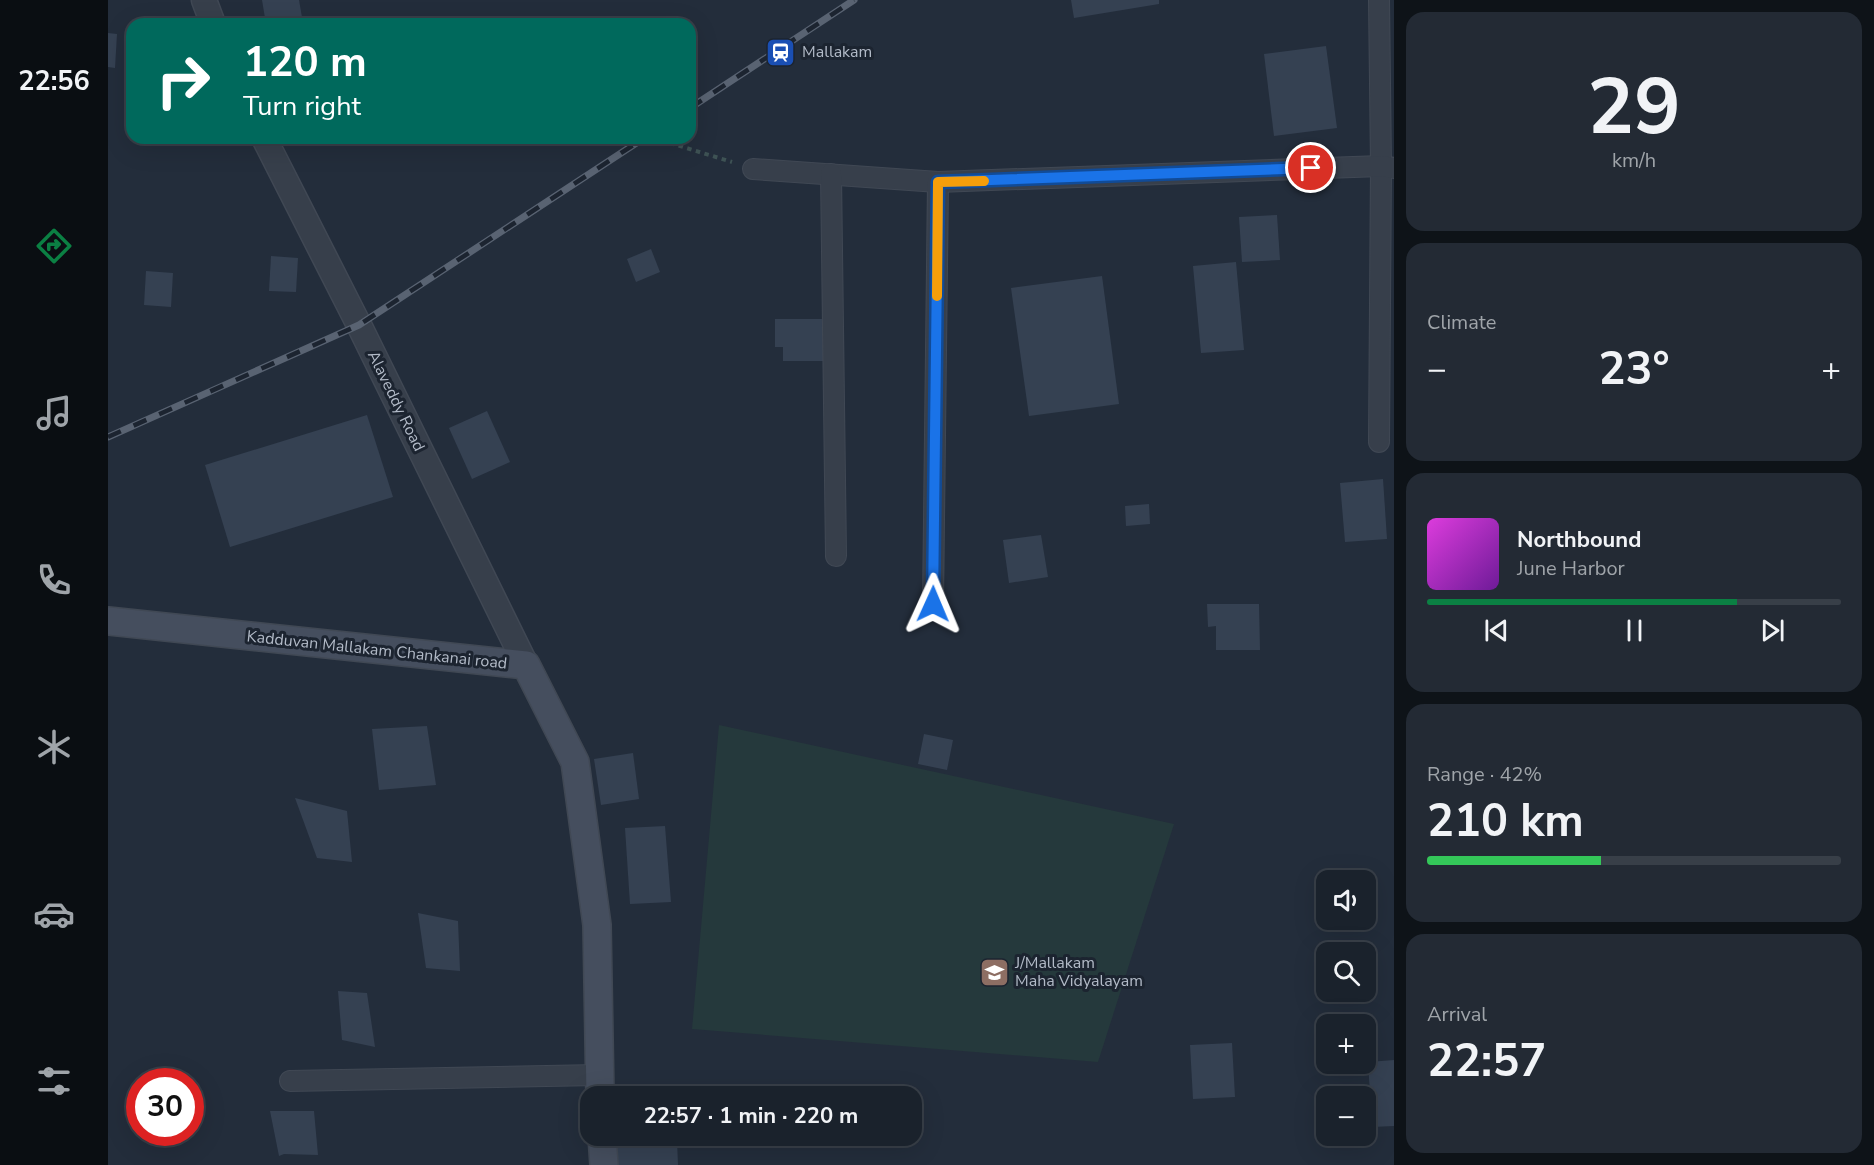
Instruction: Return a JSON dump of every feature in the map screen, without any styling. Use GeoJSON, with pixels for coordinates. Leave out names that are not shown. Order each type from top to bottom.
{"type":"FeatureCollection","features":[{"type":"Feature","properties":{"kind":"main road","name":"Kadduvan Mallakam Chankanai road"},"geometry":{"type":"LineString","coordinates":[[108,621],[526,665],[575,762],[597,925],[599,1086]]}},
{"type":"Feature","properties":{"kind":"main road"},"geometry":{"type":"LineString","coordinates":[[603,1146],[604,1165]]}},
{"type":"Feature","properties":{"kind":"street"},"geometry":{"type":"LineString","coordinates":[[204,0],[211,18]]}},
{"type":"Feature","properties":{"kind":"street"},"geometry":{"type":"LineString","coordinates":[[1379,0],[1387,167],[1379,442]]}},
{"type":"Feature","properties":{"kind":"street","name":"Alaveddy Road"},"geometry":{"type":"LineString","coordinates":[[267,144],[526,665]]}},
{"type":"Feature","properties":{"kind":"street"},"geometry":{"type":"LineString","coordinates":[[753,169],[938,182],[1387,167]]}},
{"type":"Feature","properties":{"kind":"street"},"geometry":{"type":"LineString","coordinates":[[831,174],[836,556]]}},
{"type":"Feature","properties":{"kind":"street"},"geometry":{"type":"LineString","coordinates":[[933,604],[938,182]]}},
{"type":"Feature","properties":{"kind":"street"},"geometry":{"type":"LineString","coordinates":[[290,1081],[599,1086]]}},
{"type":"Feature","properties":{"kind":"path"},"geometry":{"type":"LineString","coordinates":[[673,144],[753,169]]}},
{"type":"Feature","properties":{"kind":"green space"},"geometry":{"type":"Polygon","coordinates":[[[719,725],[1174,824],[1098,1062],[692,1029],[719,725]]]}},
{"type":"Feature","properties":{"kind":"building"},"geometry":{"type":"Polygon","coordinates":[[[262,0],[299,0],[302,18],[265,18],[262,0]]]}},
{"type":"Feature","properties":{"kind":"building"},"geometry":{"type":"Polygon","coordinates":[[[1071,0],[1159,0],[1159,4],[1074,18],[1071,0]]]}},
{"type":"Feature","properties":{"kind":"building"},"geometry":{"type":"Polygon","coordinates":[[[108,33],[117,34],[115,68],[108,67],[108,33]]]}},
{"type":"Feature","properties":{"kind":"building"},"geometry":{"type":"Polygon","coordinates":[[[1326,46],[1337,128],[1274,136],[1264,54],[1326,46]]]}},
{"type":"Feature","properties":{"kind":"building"},"geometry":{"type":"Polygon","coordinates":[[[1277,215],[1280,260],[1242,262],[1239,217],[1277,215]]]}},
{"type":"Feature","properties":{"kind":"building"},"geometry":{"type":"Polygon","coordinates":[[[651,249],[660,272],[636,282],[627,259],[651,249]]]}},
{"type":"Feature","properties":{"kind":"building"},"geometry":{"type":"Polygon","coordinates":[[[271,256],[298,258],[296,292],[269,291],[271,256]]]}},
{"type":"Feature","properties":{"kind":"building"},"geometry":{"type":"Polygon","coordinates":[[[1236,262],[1244,350],[1201,353],[1193,266],[1236,262]]]}},
{"type":"Feature","properties":{"kind":"building"},"geometry":{"type":"Polygon","coordinates":[[[146,271],[173,273],[171,307],[144,305],[146,271]]]}},
{"type":"Feature","properties":{"kind":"building"},"geometry":{"type":"Polygon","coordinates":[[[1102,276],[1119,404],[1029,416],[1011,288],[1102,276]]]}},
{"type":"Feature","properties":{"kind":"building"},"geometry":{"type":"Polygon","coordinates":[[[775,319],[828,319],[828,361],[783,361],[783,347],[775,347],[775,319]]]}},
{"type":"Feature","properties":{"kind":"building"},"geometry":{"type":"Polygon","coordinates":[[[487,411],[510,462],[472,479],[449,428],[487,411]]]}},
{"type":"Feature","properties":{"kind":"building"},"geometry":{"type":"Polygon","coordinates":[[[367,415],[393,497],[230,547],[205,465],[367,415]]]}},
{"type":"Feature","properties":{"kind":"building"},"geometry":{"type":"Polygon","coordinates":[[[1383,479],[1387,539],[1345,542],[1340,483],[1383,479]]]}},
{"type":"Feature","properties":{"kind":"building"},"geometry":{"type":"Polygon","coordinates":[[[1149,504],[1150,524],[1126,526],[1125,506],[1149,504]]]}},
{"type":"Feature","properties":{"kind":"building"},"geometry":{"type":"Polygon","coordinates":[[[1041,535],[1048,577],[1009,583],[1003,540],[1041,535]]]}},
{"type":"Feature","properties":{"kind":"building"},"geometry":{"type":"Polygon","coordinates":[[[1207,604],[1259,604],[1260,650],[1216,650],[1216,626],[1208,627],[1207,604]]]}},
{"type":"Feature","properties":{"kind":"building"},"geometry":{"type":"Polygon","coordinates":[[[427,726],[436,785],[379,790],[372,729],[427,726]]]}},
{"type":"Feature","properties":{"kind":"building"},"geometry":{"type":"Polygon","coordinates":[[[924,734],[953,740],[947,770],[918,764],[924,734]]]}},
{"type":"Feature","properties":{"kind":"building"},"geometry":{"type":"Polygon","coordinates":[[[633,753],[639,799],[601,805],[594,759],[633,753]]]}},
{"type":"Feature","properties":{"kind":"building"},"geometry":{"type":"Polygon","coordinates":[[[295,798],[347,811],[352,862],[317,858],[295,798]]]}},
{"type":"Feature","properties":{"kind":"building"},"geometry":{"type":"Polygon","coordinates":[[[665,826],[671,902],[630,904],[625,828],[665,826]]]}},
{"type":"Feature","properties":{"kind":"building"},"geometry":{"type":"Polygon","coordinates":[[[418,913],[458,921],[460,971],[426,968],[418,913]]]}},
{"type":"Feature","properties":{"kind":"building"},"geometry":{"type":"Polygon","coordinates":[[[338,991],[367,993],[375,1047],[342,1040],[338,991]]]}},
{"type":"Feature","properties":{"kind":"building"},"geometry":{"type":"Polygon","coordinates":[[[1232,1043],[1235,1097],[1193,1099],[1190,1045],[1232,1043]]]}},
{"type":"Feature","properties":{"kind":"building"},"geometry":{"type":"Polygon","coordinates":[[[1394,1060],[1394,1126],[1376,1127],[1376,1086],[1369,1086],[1369,1074],[1376,1074],[1376,1061],[1394,1060]]]}},
{"type":"Feature","properties":{"kind":"building"},"geometry":{"type":"Polygon","coordinates":[[[270,1111],[314,1111],[318,1155],[284,1154],[279,1156],[270,1111]]]}},
{"type":"Feature","properties":{"kind":"building"},"geometry":{"type":"Polygon","coordinates":[[[608,1146],[677,1146],[678,1165],[609,1165],[608,1146]]]}},
{"type":"Feature","properties":{"kind":"railway"},"geometry":{"type":"LineString","coordinates":[[696,104],[854,0]]}},
{"type":"Feature","properties":{"kind":"railway"},"geometry":{"type":"LineString","coordinates":[[108,437],[359,325],[635,144]]}},
{"type":"Feature","properties":{"kind":"slow traffic"},"geometry":{"type":"LineString","coordinates":[[937,296],[938,182],[984,181]]}},
{"type":"Feature","properties":{"kind":"place","name":"Mallakam"},"geometry":{"type":"Point","coordinates":[781,52]}},
{"type":"Feature","properties":{"kind":"place","name":"J/Mallakam Maha Vidyalayam"},"geometry":{"type":"Point","coordinates":[994,972]}},
{"type":"Feature","properties":{"kind":"route"},"geometry":{"type":"LineString","coordinates":[[933,604],[938,182],[1311,168]]}}]}
